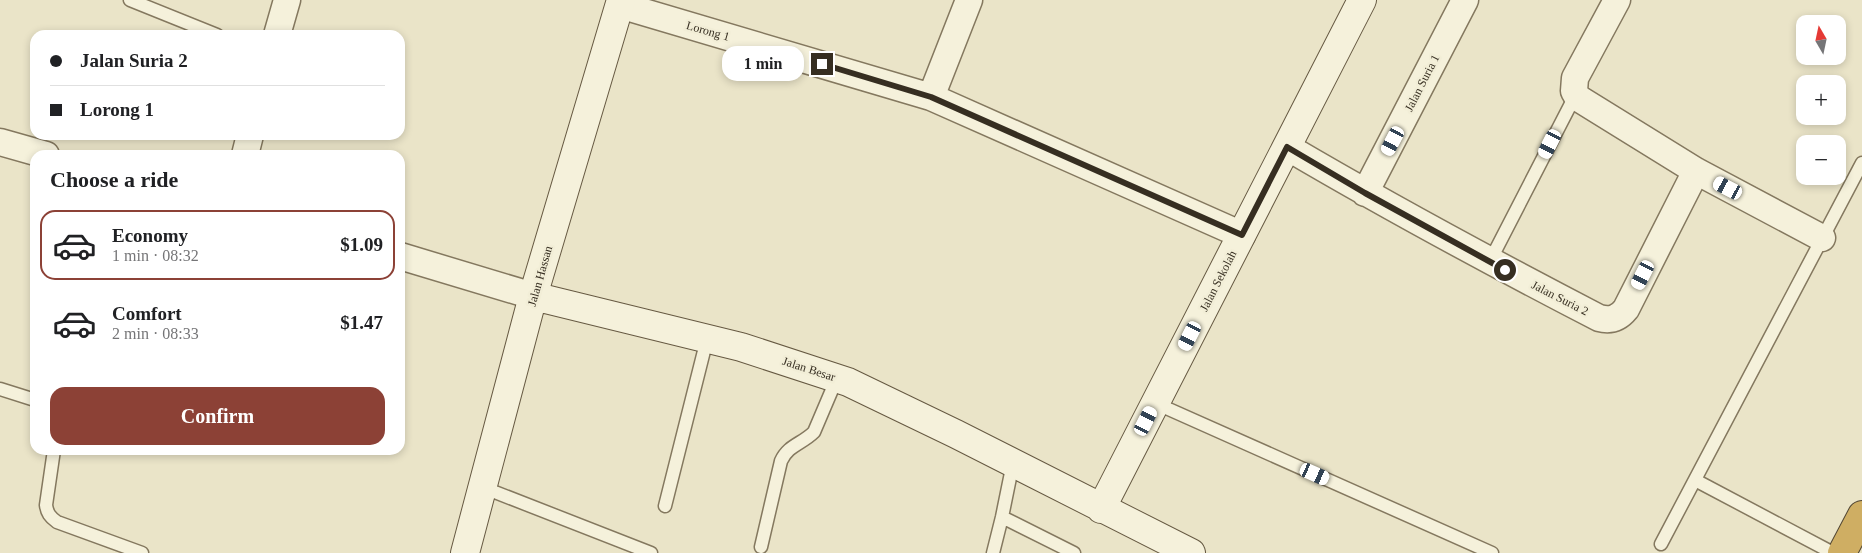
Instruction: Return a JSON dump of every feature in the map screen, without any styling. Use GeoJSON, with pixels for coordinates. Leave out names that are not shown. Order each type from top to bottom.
{"type":"FeatureCollection","features":[{"type":"Feature","properties":{"kind":"highway"},"geometry":{"type":"LineString","coordinates":[[1842,553],[1862,515]]}},
{"type":"Feature","properties":{"kind":"street"},"geometry":{"type":"LineString","coordinates":[[278,30],[287,0]]}},
{"type":"Feature","properties":{"kind":"street"},"geometry":{"type":"LineString","coordinates":[[931,97],[968,0]]}},
{"type":"Feature","properties":{"kind":"street","name":"Jalan Sekolah"},"geometry":{"type":"LineString","coordinates":[[1101,508],[1362,0]]}},
{"type":"Feature","properties":{"kind":"street","name":"Jalan Suria 1"},"geometry":{"type":"LineString","coordinates":[[1365,193],[1465,0]]}},
{"type":"Feature","properties":{"kind":"street"},"geometry":{"type":"LineString","coordinates":[[1617,0],[1575,78],[1576,94],[1583,102],[1696,171],[1822,238]]}},
{"type":"Feature","properties":{"kind":"street","name":"Lorong 1"},"geometry":{"type":"LineString","coordinates":[[621,2],[931,97],[1242,235]]}},
{"type":"Feature","properties":{"kind":"street","name":"Jalan Hassan"},"geometry":{"type":"LineString","coordinates":[[465,553],[533,296],[621,2]]}},
{"type":"Feature","properties":{"kind":"street"},"geometry":{"type":"LineString","coordinates":[[0,142],[30,150]]}},
{"type":"Feature","properties":{"kind":"street","name":"Jalan Suria 2"},"geometry":{"type":"LineString","coordinates":[[1287,147],[1365,193],[1490,262],[1598,318],[1606,320],[1614,319],[1626,309],[1696,171]]}},
{"type":"Feature","properties":{"kind":"street","name":"Jalan Besar"},"geometry":{"type":"LineString","coordinates":[[405,258],[533,296],[741,347],[848,382],[1014,463],[1191,553]]}},
{"type":"Feature","properties":{"kind":"lane"},"geometry":{"type":"LineString","coordinates":[[130,0],[205,30]]}},
{"type":"Feature","properties":{"kind":"lane"},"geometry":{"type":"LineString","coordinates":[[1490,262],[1576,94]]}},
{"type":"Feature","properties":{"kind":"lane"},"geometry":{"type":"LineString","coordinates":[[1661,544],[1862,163]]}},
{"type":"Feature","properties":{"kind":"lane"},"geometry":{"type":"LineString","coordinates":[[665,506],[707,339]]}},
{"type":"Feature","properties":{"kind":"lane"},"geometry":{"type":"LineString","coordinates":[[761,547],[786,451],[809,438],[814,432],[837,378]]}},
{"type":"Feature","properties":{"kind":"lane"},"geometry":{"type":"LineString","coordinates":[[0,389],[30,398]]}},
{"type":"Feature","properties":{"kind":"lane"},"geometry":{"type":"LineString","coordinates":[[1155,403],[1492,553]]}},
{"type":"Feature","properties":{"kind":"lane"},"geometry":{"type":"LineString","coordinates":[[53,455],[46,505],[47,512],[51,518],[57,522],[142,553]]}},
{"type":"Feature","properties":{"kind":"lane"},"geometry":{"type":"LineString","coordinates":[[993,553],[1014,463]]}},
{"type":"Feature","properties":{"kind":"lane"},"geometry":{"type":"LineString","coordinates":[[1695,480],[1833,553]]}},
{"type":"Feature","properties":{"kind":"lane"},"geometry":{"type":"LineString","coordinates":[[482,487],[651,553]]}},
{"type":"Feature","properties":{"kind":"lane"},"geometry":{"type":"LineString","coordinates":[[1002,517],[1074,553]]}},
{"type":"Feature","properties":{"kind":"route"},"geometry":{"type":"LineString","coordinates":[[822,64],[931,97],[1242,235],[1287,147],[1365,193],[1505,270]]}}]}
